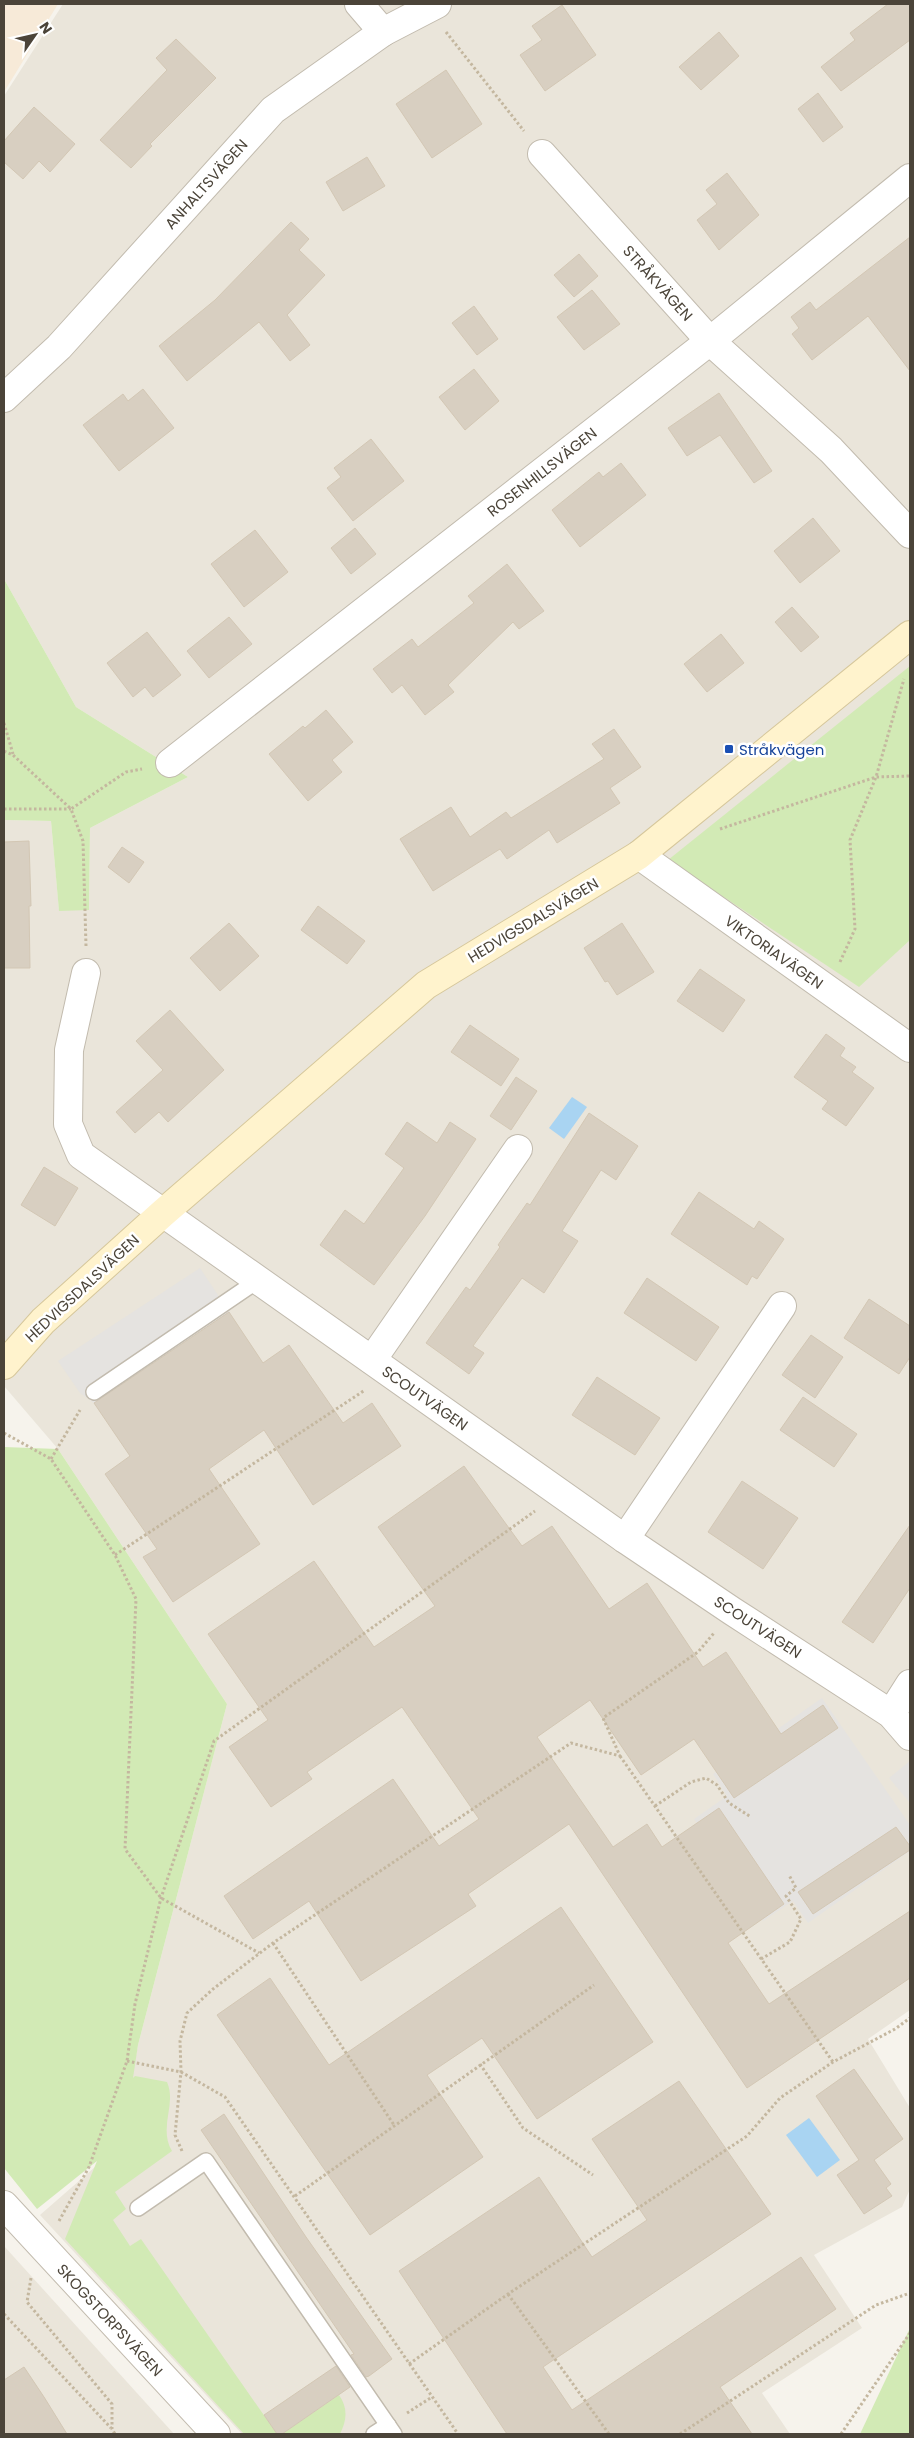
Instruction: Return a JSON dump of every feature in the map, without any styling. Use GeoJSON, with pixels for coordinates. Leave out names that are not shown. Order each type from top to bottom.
{"type":"FeatureCollection","features":[{"type":"Feature","properties":{"kind":"street"},"geometry":{"type":"LineString","coordinates":[[359,4],[383,32]]}},
{"type":"Feature","properties":{"kind":"street","name":"ANHALTSVÄGEN"},"geometry":{"type":"LineString","coordinates":[[4,398],[59,347],[273,110],[383,32],[433,7]]}},
{"type":"Feature","properties":{"kind":"street","name":"STRÅKVÄGEN"},"geometry":{"type":"LineString","coordinates":[[542,154],[710,341],[831,450],[910,534]]}},
{"type":"Feature","properties":{"kind":"street","name":"ROSENHILLSVÄGEN"},"geometry":{"type":"LineString","coordinates":[[170,763],[710,341],[910,178]]}},
{"type":"Feature","properties":{"kind":"street","name":"HEDVIGSDALSVÄGEN"},"geometry":{"type":"LineString","coordinates":[[4,1365],[43,1321],[163,1213],[426,985],[639,855],[910,635]]}},
{"type":"Feature","properties":{"kind":"street","name":"VIKTORIAVÄGEN"},"geometry":{"type":"LineString","coordinates":[[639,855],[910,1048]]}},
{"type":"Feature","properties":{"kind":"street"},"geometry":{"type":"LineString","coordinates":[[86,973],[69,1050],[68,1124],[81,1155],[163,1213]]}},
{"type":"Feature","properties":{"kind":"street","name":"SCOUTVÄGEN"},"geometry":{"type":"LineString","coordinates":[[382,1366],[518,1149]]}},
{"type":"Feature","properties":{"kind":"street","name":"SCOUTVÄGEN"},"geometry":{"type":"LineString","coordinates":[[163,1213],[625,1539],[732,1611],[892,1714],[910,1736]]}},
{"type":"Feature","properties":{"kind":"street"},"geometry":{"type":"LineString","coordinates":[[625,1539],[782,1306]]}},
{"type":"Feature","properties":{"kind":"street"},"geometry":{"type":"LineString","coordinates":[[892,1714],[910,1684]]}},
{"type":"Feature","properties":{"kind":"street","name":"SKOGSTORPSVÄGEN"},"geometry":{"type":"LineString","coordinates":[[4,2205],[216,2434]]}},
{"type":"Feature","properties":{"kind":"lane"},"geometry":{"type":"LineString","coordinates":[[94,1392],[257,1281]]}},
{"type":"Feature","properties":{"kind":"lane"},"geometry":{"type":"LineString","coordinates":[[138,2208],[206,2161],[391,2430],[374,2434]]}},
{"type":"Feature","properties":{"kind":"path"},"geometry":{"type":"LineString","coordinates":[[433,7],[542,154]]}},
{"type":"Feature","properties":{"kind":"path"},"geometry":{"type":"LineString","coordinates":[[828,990],[856,929],[850,840],[876,777],[905,677]]}},
{"type":"Feature","properties":{"kind":"path"},"geometry":{"type":"LineString","coordinates":[[4,724],[13,755]]}},
{"type":"Feature","properties":{"kind":"path"},"geometry":{"type":"LineString","coordinates":[[4,750],[13,755],[71,809],[83,841],[86,973]]}},
{"type":"Feature","properties":{"kind":"path"},"geometry":{"type":"LineString","coordinates":[[4,809],[71,809],[126,772],[170,763]]}},
{"type":"Feature","properties":{"kind":"path"},"geometry":{"type":"LineString","coordinates":[[715,830],[876,777],[910,776]]}},
{"type":"Feature","properties":{"kind":"path"},"geometry":{"type":"LineString","coordinates":[[115,1555],[382,1366]]}},
{"type":"Feature","properties":{"kind":"path"},"geometry":{"type":"LineString","coordinates":[[51,1459],[72,1420],[94,1392]]}},
{"type":"Feature","properties":{"kind":"path"},"geometry":{"type":"LineString","coordinates":[[4,1433],[51,1459],[115,1555],[136,1599],[125,1849],[161,1898],[260,1953]]}},
{"type":"Feature","properties":{"kind":"path"},"geometry":{"type":"LineString","coordinates":[[58,2223],[89,2167],[127,2061],[135,2004],[161,1898],[214,1741],[560,1494]]}},
{"type":"Feature","properties":{"kind":"path"},"geometry":{"type":"LineString","coordinates":[[732,1611],[698,1652],[603,1718],[620,1756],[833,2062]]}},
{"type":"Feature","properties":{"kind":"path"},"geometry":{"type":"LineString","coordinates":[[190,2172],[175,2135],[181,2072],[180,2041],[187,2013],[214,1988],[273,1943],[571,1744],[620,1756]]}},
{"type":"Feature","properties":{"kind":"path"},"geometry":{"type":"LineString","coordinates":[[654,1806],[691,1782],[706,1778],[717,1785],[730,1803],[751,1817]]}},
{"type":"Feature","properties":{"kind":"path"},"geometry":{"type":"LineString","coordinates":[[761,1959],[790,1942],[801,1919],[786,1896],[796,1888],[789,1875]]}},
{"type":"Feature","properties":{"kind":"path"},"geometry":{"type":"LineString","coordinates":[[273,1943],[394,2124]]}},
{"type":"Feature","properties":{"kind":"path"},"geometry":{"type":"LineString","coordinates":[[295,2196],[394,2124],[594,1985]]}},
{"type":"Feature","properties":{"kind":"path"},"geometry":{"type":"LineString","coordinates":[[409,2364],[508,2294],[746,2136],[780,2098],[833,2062],[895,2030],[910,2018]]}},
{"type":"Feature","properties":{"kind":"path"},"geometry":{"type":"LineString","coordinates":[[127,2061],[181,2072],[226,2097],[458,2434]]}},
{"type":"Feature","properties":{"kind":"path"},"geometry":{"type":"LineString","coordinates":[[480,2064],[523,2128],[593,2174]]}},
{"type":"Feature","properties":{"kind":"path"},"geometry":{"type":"LineString","coordinates":[[33,2270],[27,2302],[112,2404],[112,2429]]}},
{"type":"Feature","properties":{"kind":"path"},"geometry":{"type":"LineString","coordinates":[[680,2434],[876,2305],[910,2292]]}},
{"type":"Feature","properties":{"kind":"path"},"geometry":{"type":"LineString","coordinates":[[508,2294],[609,2434]]}},
{"type":"Feature","properties":{"kind":"path"},"geometry":{"type":"LineString","coordinates":[[4,2314],[115,2434]]}},
{"type":"Feature","properties":{"kind":"path"},"geometry":{"type":"LineString","coordinates":[[840,2434],[910,2333]]}},
{"type":"Feature","properties":{"kind":"path"},"geometry":{"type":"LineString","coordinates":[[391,2430],[432,2397]]}},
{"type":"Feature","properties":{"kind":"shaded area"},"geometry":{"type":"Polygon","coordinates":[[[4,4],[58,4],[4,92],[4,4]]]}},
{"type":"Feature","properties":{"kind":"shaded area"},"geometry":{"type":"Polygon","coordinates":[[[63,4],[910,4],[910,2010],[868,2039],[910,2108],[910,2189],[902,2207],[814,2255],[862,2328],[762,2393],[790,2434],[242,2434],[40,2215],[119,2146],[138,2045],[227,1704],[58,1449],[4,1386],[4,820],[51,821],[59,910],[89,910],[90,828],[188,777],[76,707],[4,579],[4,96],[63,4]]]}},
{"type":"Feature","properties":{"kind":"shaded area"},"geometry":{"type":"Polygon","coordinates":[[[200,1268],[243,1333],[94,1403],[80,1393],[58,1361],[200,1268]]]}},
{"type":"Feature","properties":{"kind":"shaded area"},"geometry":{"type":"Polygon","coordinates":[[[822,1698],[910,1825],[910,1851],[808,1923],[793,1901],[763,1921],[694,1819],[727,1796],[713,1774],[822,1698]]]}},
{"type":"Feature","properties":{"kind":"shaded area"},"geometry":{"type":"Polygon","coordinates":[[[910,1761],[910,1803],[889,1778],[910,1761]]]}},
{"type":"Feature","properties":{"kind":"shaded area"},"geometry":{"type":"Polygon","coordinates":[[[4,2246],[174,2434],[4,2434],[4,2246]]]}},
{"type":"Feature","properties":{"kind":"green space"},"geometry":{"type":"Polygon","coordinates":[[[4,579],[76,707],[188,777],[90,828],[89,910],[59,911],[51,821],[4,820],[4,579]]]}},
{"type":"Feature","properties":{"kind":"green space"},"geometry":{"type":"Polygon","coordinates":[[[910,666],[910,940],[859,987],[668,860],[910,666]]]}},
{"type":"Feature","properties":{"kind":"green space"},"geometry":{"type":"Polygon","coordinates":[[[4,1447],[58,1449],[227,1704],[138,2045],[133,2078],[135,2076],[167,2082],[170,2099],[167,2133],[172,2151],[115,2192],[126,2209],[113,2220],[130,2246],[141,2239],[277,2434],[244,2434],[65,2239],[97,2161],[37,2209],[4,2168],[4,1447]]]}},
{"type":"Feature","properties":{"kind":"green space"},"geometry":{"type":"Polygon","coordinates":[[[910,2328],[910,2434],[860,2434],[910,2328]]]}},
{"type":"Feature","properties":{"kind":"green space"},"geometry":{"type":"Polygon","coordinates":[[[339,2395],[346,2414],[340,2434],[282,2434],[339,2395]]]}},
{"type":"Feature","properties":{"kind":"water"},"geometry":{"type":"Polygon","coordinates":[[[572,1097],[587,1107],[564,1139],[549,1128],[572,1097]]]}},
{"type":"Feature","properties":{"kind":"water"},"geometry":{"type":"Polygon","coordinates":[[[809,2118],[840,2160],[817,2177],[786,2135],[809,2118]]]}},
{"type":"Feature","properties":{"kind":"building"},"geometry":{"type":"Polygon","coordinates":[[[888,4],[910,4],[910,40],[841,91],[821,67],[855,40],[850,33],[888,4]]]}},
{"type":"Feature","properties":{"kind":"building"},"geometry":{"type":"Polygon","coordinates":[[[562,5],[596,55],[545,91],[520,55],[542,40],[532,26],[562,5]]]}},
{"type":"Feature","properties":{"kind":"building"},"geometry":{"type":"Polygon","coordinates":[[[719,32],[739,56],[701,90],[679,67],[719,32]]]}},
{"type":"Feature","properties":{"kind":"building"},"geometry":{"type":"Polygon","coordinates":[[[176,39],[216,78],[150,144],[152,146],[131,168],[100,140],[167,70],[156,58],[176,39]]]}},
{"type":"Feature","properties":{"kind":"building"},"geometry":{"type":"Polygon","coordinates":[[[446,70],[482,124],[432,158],[396,104],[446,70]]]}},
{"type":"Feature","properties":{"kind":"building"},"geometry":{"type":"Polygon","coordinates":[[[818,93],[843,127],[823,142],[798,109],[818,93]]]}},
{"type":"Feature","properties":{"kind":"building"},"geometry":{"type":"Polygon","coordinates":[[[34,107],[75,144],[50,172],[39,161],[23,179],[4,162],[4,141],[34,107]]]}},
{"type":"Feature","properties":{"kind":"building"},"geometry":{"type":"Polygon","coordinates":[[[367,157],[385,186],[343,211],[326,182],[367,157]]]}},
{"type":"Feature","properties":{"kind":"building"},"geometry":{"type":"Polygon","coordinates":[[[727,173],[759,215],[719,250],[697,220],[717,204],[706,190],[727,173]]]}},
{"type":"Feature","properties":{"kind":"building"},"geometry":{"type":"Polygon","coordinates":[[[291,222],[309,239],[299,250],[325,275],[287,315],[310,345],[290,361],[259,322],[187,381],[159,346],[215,300],[291,222]]]}},
{"type":"Feature","properties":{"kind":"building"},"geometry":{"type":"Polygon","coordinates":[[[910,237],[910,371],[868,316],[812,360],[792,334],[799,328],[791,317],[810,302],[816,310],[910,237]]]}},
{"type":"Feature","properties":{"kind":"building"},"geometry":{"type":"Polygon","coordinates":[[[579,254],[598,276],[574,297],[554,275],[579,254]]]}},
{"type":"Feature","properties":{"kind":"building"},"geometry":{"type":"Polygon","coordinates":[[[592,290],[620,324],[584,350],[557,317],[592,290]]]}},
{"type":"Feature","properties":{"kind":"building"},"geometry":{"type":"Polygon","coordinates":[[[474,306],[498,339],[477,355],[452,323],[474,306]]]}},
{"type":"Feature","properties":{"kind":"building"},"geometry":{"type":"Polygon","coordinates":[[[474,369],[499,401],[465,430],[439,397],[474,369]]]}},
{"type":"Feature","properties":{"kind":"building"},"geometry":{"type":"Polygon","coordinates":[[[143,389],[174,428],[119,471],[83,425],[123,394],[128,401],[143,389]]]}},
{"type":"Feature","properties":{"kind":"building"},"geometry":{"type":"Polygon","coordinates":[[[719,393],[772,471],[754,483],[720,435],[687,456],[668,428],[719,393]]]}},
{"type":"Feature","properties":{"kind":"building"},"geometry":{"type":"Polygon","coordinates":[[[371,439],[404,481],[353,521],[327,488],[341,477],[334,468],[371,439]]]}},
{"type":"Feature","properties":{"kind":"building"},"geometry":{"type":"Polygon","coordinates":[[[621,463],[646,495],[580,547],[552,510],[599,472],[603,477],[621,463]]]}},
{"type":"Feature","properties":{"kind":"building"},"geometry":{"type":"Polygon","coordinates":[[[813,518],[840,551],[800,583],[774,551],[813,518]]]}},
{"type":"Feature","properties":{"kind":"building"},"geometry":{"type":"Polygon","coordinates":[[[355,528],[376,554],[351,574],[331,548],[355,528]]]}},
{"type":"Feature","properties":{"kind":"building"},"geometry":{"type":"Polygon","coordinates":[[[255,530],[288,572],[244,607],[211,564],[255,530]]]}},
{"type":"Feature","properties":{"kind":"building"},"geometry":{"type":"Polygon","coordinates":[[[507,564],[544,611],[519,629],[513,622],[448,685],[454,692],[425,715],[402,685],[392,693],[373,669],[412,639],[418,647],[474,603],[468,596],[507,564]]]}},
{"type":"Feature","properties":{"kind":"building"},"geometry":{"type":"Polygon","coordinates":[[[792,607],[819,637],[801,652],[775,622],[792,607]]]}},
{"type":"Feature","properties":{"kind":"building"},"geometry":{"type":"Polygon","coordinates":[[[229,617],[252,644],[209,678],[187,651],[229,617]]]}},
{"type":"Feature","properties":{"kind":"building"},"geometry":{"type":"Polygon","coordinates":[[[147,632],[181,675],[153,697],[145,687],[133,697],[107,663],[147,632]]]}},
{"type":"Feature","properties":{"kind":"building"},"geometry":{"type":"Polygon","coordinates":[[[721,634],[744,663],[707,692],[684,664],[721,634]]]}},
{"type":"Feature","properties":{"kind":"building"},"geometry":{"type":"Polygon","coordinates":[[[326,710],[353,742],[332,760],[342,772],[308,801],[269,754],[326,710]]]}},
{"type":"Feature","properties":{"kind":"building"},"geometry":{"type":"Polygon","coordinates":[[[614,729],[641,767],[610,788],[620,803],[557,843],[549,830],[507,859],[500,849],[433,891],[400,839],[451,807],[470,837],[506,812],[511,818],[604,759],[592,744],[614,729]]]}},
{"type":"Feature","properties":{"kind":"building"},"geometry":{"type":"Polygon","coordinates":[[[29,841],[30,968],[4,968],[4,842],[29,841]]]}},
{"type":"Feature","properties":{"kind":"building"},"geometry":{"type":"Polygon","coordinates":[[[122,847],[144,862],[129,883],[108,867],[122,847]]]}},
{"type":"Feature","properties":{"kind":"building"},"geometry":{"type":"Polygon","coordinates":[[[318,906],[365,941],[347,964],[301,930],[318,906]]]}},
{"type":"Feature","properties":{"kind":"building"},"geometry":{"type":"Polygon","coordinates":[[[229,923],[259,956],[220,991],[190,958],[229,923]]]}},
{"type":"Feature","properties":{"kind":"building"},"geometry":{"type":"Polygon","coordinates":[[[622,923],[654,972],[617,995],[608,981],[605,982],[584,948],[622,923]]]}},
{"type":"Feature","properties":{"kind":"building"},"geometry":{"type":"Polygon","coordinates":[[[700,969],[745,1000],[723,1032],[677,1001],[700,969]]]}},
{"type":"Feature","properties":{"kind":"building"},"geometry":{"type":"Polygon","coordinates":[[[170,1010],[224,1070],[168,1122],[159,1112],[135,1133],[116,1112],[163,1070],[136,1041],[170,1010]]]}},
{"type":"Feature","properties":{"kind":"building"},"geometry":{"type":"Polygon","coordinates":[[[470,1025],[519,1059],[501,1086],[451,1052],[470,1025]]]}},
{"type":"Feature","properties":{"kind":"building"},"geometry":{"type":"Polygon","coordinates":[[[826,1034],[845,1048],[840,1056],[856,1067],[852,1072],[874,1088],[846,1126],[822,1109],[828,1101],[794,1077],[826,1034]]]}},
{"type":"Feature","properties":{"kind":"building"},"geometry":{"type":"Polygon","coordinates":[[[516,1077],[537,1091],[511,1130],[490,1116],[516,1077]]]}},
{"type":"Feature","properties":{"kind":"building"},"geometry":{"type":"Polygon","coordinates":[[[589,1113],[638,1146],[616,1180],[601,1170],[562,1231],[578,1241],[544,1293],[522,1278],[473,1346],[484,1353],[469,1374],[426,1343],[466,1287],[470,1290],[500,1247],[498,1245],[527,1203],[530,1205],[589,1113]]]}},
{"type":"Feature","properties":{"kind":"building"},"geometry":{"type":"Polygon","coordinates":[[[407,1122],[437,1143],[450,1122],[476,1139],[425,1216],[374,1285],[320,1245],[345,1210],[364,1224],[404,1168],[385,1154],[407,1122]]]}},
{"type":"Feature","properties":{"kind":"building"},"geometry":{"type":"Polygon","coordinates":[[[44,1167],[78,1188],[55,1226],[21,1205],[44,1167]]]}},
{"type":"Feature","properties":{"kind":"building"},"geometry":{"type":"Polygon","coordinates":[[[699,1192],[754,1229],[759,1221],[784,1239],[757,1279],[752,1276],[747,1285],[671,1234],[699,1192]]]}},
{"type":"Feature","properties":{"kind":"building"},"geometry":{"type":"Polygon","coordinates":[[[647,1278],[719,1327],[696,1361],[624,1313],[647,1278]]]}},
{"type":"Feature","properties":{"kind":"building"},"geometry":{"type":"Polygon","coordinates":[[[869,1299],[910,1326],[910,1357],[899,1374],[844,1338],[869,1299]]]}},
{"type":"Feature","properties":{"kind":"building"},"geometry":{"type":"Polygon","coordinates":[[[229,1312],[263,1363],[289,1345],[343,1423],[372,1403],[401,1446],[313,1505],[264,1430],[209,1469],[260,1544],[173,1602],[143,1557],[157,1549],[105,1474],[130,1456],[94,1403],[229,1312]]]}},
{"type":"Feature","properties":{"kind":"building"},"geometry":{"type":"Polygon","coordinates":[[[811,1335],[843,1357],[815,1398],[782,1375],[811,1335]]]}},
{"type":"Feature","properties":{"kind":"building"},"geometry":{"type":"Polygon","coordinates":[[[597,1377],[660,1418],[635,1455],[572,1415],[597,1377]]]}},
{"type":"Feature","properties":{"kind":"building"},"geometry":{"type":"Polygon","coordinates":[[[803,1397],[857,1434],[834,1467],[780,1430],[803,1397]]]}},
{"type":"Feature","properties":{"kind":"building"},"geometry":{"type":"Polygon","coordinates":[[[464,1466],[522,1546],[552,1526],[609,1609],[647,1583],[703,1667],[726,1652],[781,1734],[823,1705],[838,1728],[734,1798],[694,1739],[641,1775],[590,1700],[537,1737],[613,1847],[647,1824],[662,1847],[719,1808],[784,1904],[728,1943],[769,2004],[910,1911],[910,1978],[747,2088],[569,1824],[468,1894],[476,1906],[361,1981],[309,1901],[253,1939],[224,1896],[393,1779],[439,1846],[479,1819],[402,1707],[307,1772],[312,1779],[271,1807],[229,1747],[268,1720],[208,1634],[314,1561],[374,1647],[435,1606],[378,1527],[464,1466]]]}},
{"type":"Feature","properties":{"kind":"building"},"geometry":{"type":"Polygon","coordinates":[[[742,1481],[798,1518],[763,1569],[708,1532],[742,1481]]]}},
{"type":"Feature","properties":{"kind":"building"},"geometry":{"type":"Polygon","coordinates":[[[910,1525],[910,1588],[873,1643],[842,1622],[910,1525]]]}},
{"type":"Feature","properties":{"kind":"building"},"geometry":{"type":"Polygon","coordinates":[[[896,1827],[910,1846],[910,1850],[813,1914],[798,1892],[896,1827]]]}},
{"type":"Feature","properties":{"kind":"building"},"geometry":{"type":"Polygon","coordinates":[[[561,1907],[653,2042],[537,2119],[482,2038],[427,2075],[483,2157],[370,2235],[217,2015],[270,1978],[329,2065],[561,1907]]]}},
{"type":"Feature","properties":{"kind":"building"},"geometry":{"type":"Polygon","coordinates":[[[854,2069],[903,2139],[874,2160],[891,2184],[886,2188],[892,2196],[864,2214],[837,2175],[859,2160],[816,2096],[854,2069]]]}},
{"type":"Feature","properties":{"kind":"building"},"geometry":{"type":"Polygon","coordinates":[[[679,2081],[771,2214],[543,2367],[572,2410],[801,2257],[836,2309],[720,2387],[752,2434],[507,2434],[399,2271],[539,2177],[592,2257],[647,2220],[592,2139],[679,2081]]]}},
{"type":"Feature","properties":{"kind":"building"},"geometry":{"type":"Polygon","coordinates":[[[224,2114],[306,2237],[392,2359],[369,2376],[366,2377],[351,2355],[354,2354],[201,2130],[224,2114]]]}},
{"type":"Feature","properties":{"kind":"building"},"geometry":{"type":"Polygon","coordinates":[[[336,2366],[350,2387],[282,2434],[277,2434],[264,2415],[336,2366]]]}},
{"type":"Feature","properties":{"kind":"building"},"geometry":{"type":"Polygon","coordinates":[[[24,2367],[67,2434],[4,2434],[4,2380],[24,2367]]]}},
{"type":"Feature","properties":{"kind":"place","name":"Stråkvägen"},"geometry":{"type":"Point","coordinates":[729,749]}}]}
